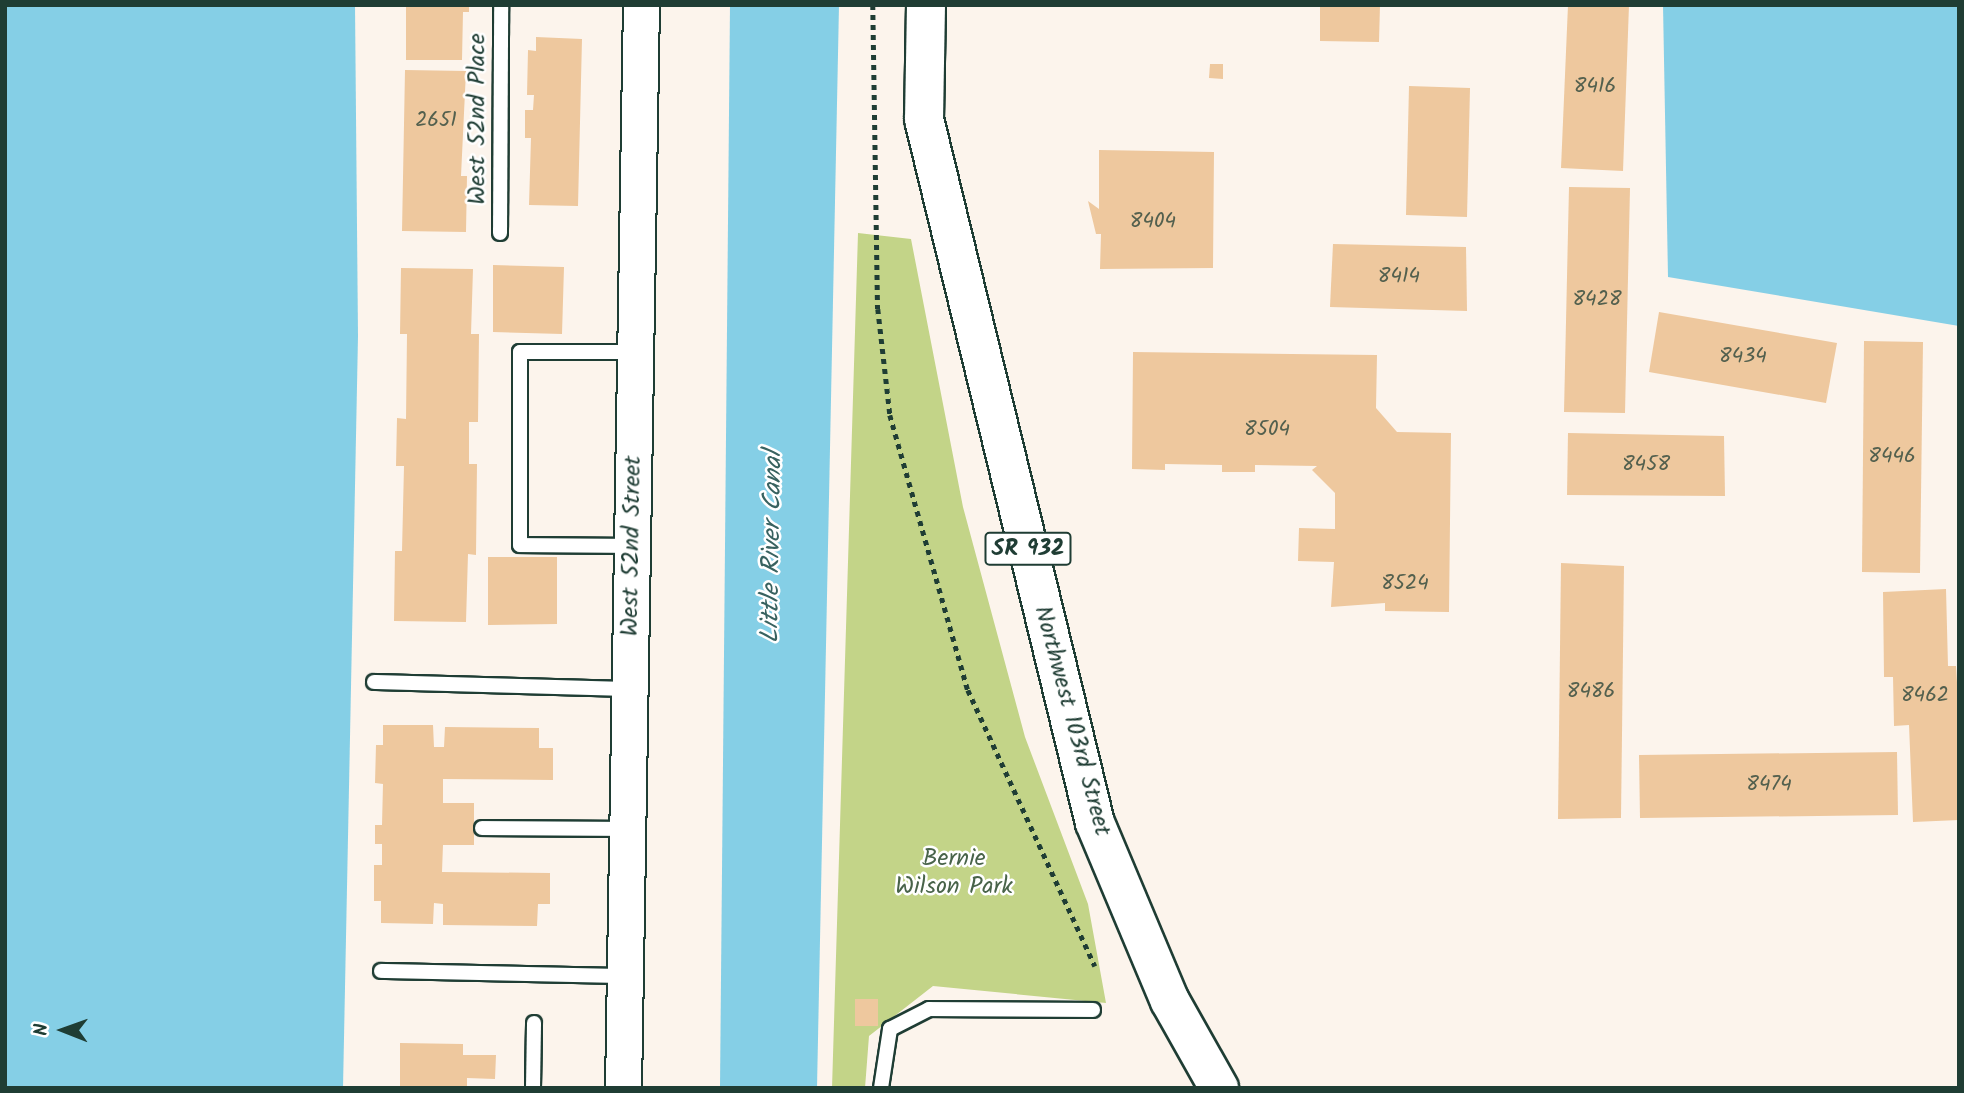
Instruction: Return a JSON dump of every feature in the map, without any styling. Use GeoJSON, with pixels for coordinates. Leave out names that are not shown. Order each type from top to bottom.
{"type":"FeatureCollection","features":[{"type":"Feature","properties":{"kind":"main road","name":"Northwest 103rd Street"},"geometry":{"type":"LineString","coordinates":[[926,5],[924,119],[1095,823],[1170,1002],[1219,1088]]}},
{"type":"Feature","properties":{"kind":"street","name":"West 52nd Street"},"geometry":{"type":"LineString","coordinates":[[623,1088],[641,5]]}},
{"type":"Feature","properties":{"kind":"lane","name":"West 52nd Place"},"geometry":{"type":"LineString","coordinates":[[500,233],[501,5]]}},
{"type":"Feature","properties":{"kind":"lane"},"geometry":{"type":"LineString","coordinates":[[632,546],[520,545],[520,352],[635,352]]}},
{"type":"Feature","properties":{"kind":"lane"},"geometry":{"type":"LineString","coordinates":[[374,682],[629,689]]}},
{"type":"Feature","properties":{"kind":"lane"},"geometry":{"type":"LineString","coordinates":[[482,828],[626,829]]}},
{"type":"Feature","properties":{"kind":"lane"},"geometry":{"type":"LineString","coordinates":[[381,971],[625,976]]}},
{"type":"Feature","properties":{"kind":"lane"},"geometry":{"type":"LineString","coordinates":[[881,1088],[890,1029],[929,1009],[1093,1010]]}},
{"type":"Feature","properties":{"kind":"lane"},"geometry":{"type":"LineString","coordinates":[[533,1088],[534,1023]]}},
{"type":"Feature","properties":{"kind":"path"},"geometry":{"type":"LineString","coordinates":[[873,5],[878,309],[890,415],[968,690],[1095,966]]}},
{"type":"Feature","properties":{"kind":"green space","name":"Bernie Wilson Park"},"geometry":{"type":"Polygon","coordinates":[[[858,233],[911,239],[963,507],[1025,737],[1088,904],[1106,1003],[933,986],[869,1036],[865,1088],[832,1088],[858,233]]]}},
{"type":"Feature","properties":{"kind":"water"},"geometry":{"type":"Polygon","coordinates":[[[5,5],[355,5],[358,336],[343,1088],[5,1088],[5,5]]]}},
{"type":"Feature","properties":{"kind":"water","name":"Little River Canal"},"geometry":{"type":"Polygon","coordinates":[[[730,5],[839,5],[817,1088],[720,1088],[730,5]]]}},
{"type":"Feature","properties":{"kind":"water"},"geometry":{"type":"Polygon","coordinates":[[[1663,5],[1959,5],[1959,326],[1668,277],[1663,5]]]}},
{"type":"Feature","properties":{"kind":"building"},"geometry":{"type":"Polygon","coordinates":[[[406,5],[469,5],[469,12],[463,12],[462,60],[406,60],[406,5]]]}},
{"type":"Feature","properties":{"kind":"building"},"geometry":{"type":"Polygon","coordinates":[[[1320,5],[1380,5],[1379,42],[1320,41],[1320,5]]]}},
{"type":"Feature","properties":{"kind":"building"},"geometry":{"type":"Polygon","coordinates":[[[1568,5],[1629,5],[1623,171],[1561,168],[1568,5]]]}},
{"type":"Feature","properties":{"kind":"building"},"geometry":{"type":"Polygon","coordinates":[[[536,37],[582,39],[578,206],[529,205],[531,138],[525,138],[525,110],[533,110],[534,95],[527,95],[528,50],[536,51],[536,37]]]}},
{"type":"Feature","properties":{"kind":"building"},"geometry":{"type":"Polygon","coordinates":[[[1210,64],[1223,64],[1223,79],[1209,78],[1210,64]]]}},
{"type":"Feature","properties":{"kind":"building"},"geometry":{"type":"Polygon","coordinates":[[[405,70],[466,71],[461,176],[467,176],[466,232],[402,231],[405,70]]]}},
{"type":"Feature","properties":{"kind":"building"},"geometry":{"type":"Polygon","coordinates":[[[1409,86],[1470,88],[1467,217],[1406,215],[1409,86]]]}},
{"type":"Feature","properties":{"kind":"building"},"geometry":{"type":"Polygon","coordinates":[[[1099,150],[1214,152],[1213,268],[1100,269],[1101,234],[1096,234],[1088,201],[1099,209],[1099,150]]]}},
{"type":"Feature","properties":{"kind":"building"},"geometry":{"type":"Polygon","coordinates":[[[1569,187],[1630,188],[1625,413],[1564,412],[1569,187]]]}},
{"type":"Feature","properties":{"kind":"building"},"geometry":{"type":"Polygon","coordinates":[[[1333,244],[1466,247],[1467,311],[1330,307],[1333,244]]]}},
{"type":"Feature","properties":{"kind":"building"},"geometry":{"type":"Polygon","coordinates":[[[493,265],[564,267],[562,334],[493,332],[493,265]]]}},
{"type":"Feature","properties":{"kind":"building"},"geometry":{"type":"Polygon","coordinates":[[[401,268],[473,269],[471,334],[479,334],[478,422],[469,422],[469,464],[477,464],[476,555],[468,554],[466,622],[394,621],[395,551],[402,551],[404,466],[396,466],[397,418],[406,419],[407,334],[400,334],[401,268]]]}},
{"type":"Feature","properties":{"kind":"building"},"geometry":{"type":"Polygon","coordinates":[[[1659,312],[1837,343],[1826,403],[1649,372],[1659,312]]]}},
{"type":"Feature","properties":{"kind":"building"},"geometry":{"type":"Polygon","coordinates":[[[1864,341],[1923,342],[1920,573],[1862,572],[1864,341]]]}},
{"type":"Feature","properties":{"kind":"building"},"geometry":{"type":"Polygon","coordinates":[[[1133,352],[1377,355],[1376,408],[1397,432],[1451,433],[1449,612],[1385,611],[1385,603],[1331,607],[1334,562],[1298,561],[1299,528],[1335,529],[1335,493],[1312,470],[1317,466],[1255,465],[1255,472],[1222,472],[1222,465],[1165,464],[1165,470],[1132,469],[1133,352]]]}},
{"type":"Feature","properties":{"kind":"building"},"geometry":{"type":"Polygon","coordinates":[[[1568,433],[1724,436],[1725,496],[1567,495],[1568,433]]]}},
{"type":"Feature","properties":{"kind":"building"},"geometry":{"type":"Polygon","coordinates":[[[488,557],[557,557],[557,624],[488,625],[488,557]]]}},
{"type":"Feature","properties":{"kind":"building"},"geometry":{"type":"Polygon","coordinates":[[[1561,563],[1624,566],[1621,818],[1558,819],[1561,563]]]}},
{"type":"Feature","properties":{"kind":"building"},"geometry":{"type":"Polygon","coordinates":[[[1946,589],[1948,666],[1956,666],[1959,715],[1959,820],[1913,822],[1909,725],[1894,726],[1893,677],[1884,677],[1883,592],[1946,589]]]}},
{"type":"Feature","properties":{"kind":"building"},"geometry":{"type":"Polygon","coordinates":[[[383,725],[433,725],[434,747],[444,747],[445,727],[539,728],[539,748],[553,748],[553,780],[443,779],[443,803],[474,803],[474,845],[443,845],[442,872],[550,873],[550,904],[538,904],[537,926],[443,925],[443,904],[434,903],[433,924],[381,923],[381,901],[374,901],[374,865],[382,865],[382,844],[375,844],[375,825],[382,825],[383,784],[375,783],[376,745],[383,745],[383,725]]]}},
{"type":"Feature","properties":{"kind":"building"},"geometry":{"type":"Polygon","coordinates":[[[1897,752],[1898,815],[1640,818],[1639,755],[1897,752]]]}},
{"type":"Feature","properties":{"kind":"building"},"geometry":{"type":"Polygon","coordinates":[[[855,999],[878,999],[878,1026],[855,1026],[855,999]]]}},
{"type":"Feature","properties":{"kind":"building"},"geometry":{"type":"Polygon","coordinates":[[[400,1043],[463,1044],[463,1055],[496,1055],[495,1079],[467,1078],[467,1088],[400,1088],[400,1043]]]}}]}
